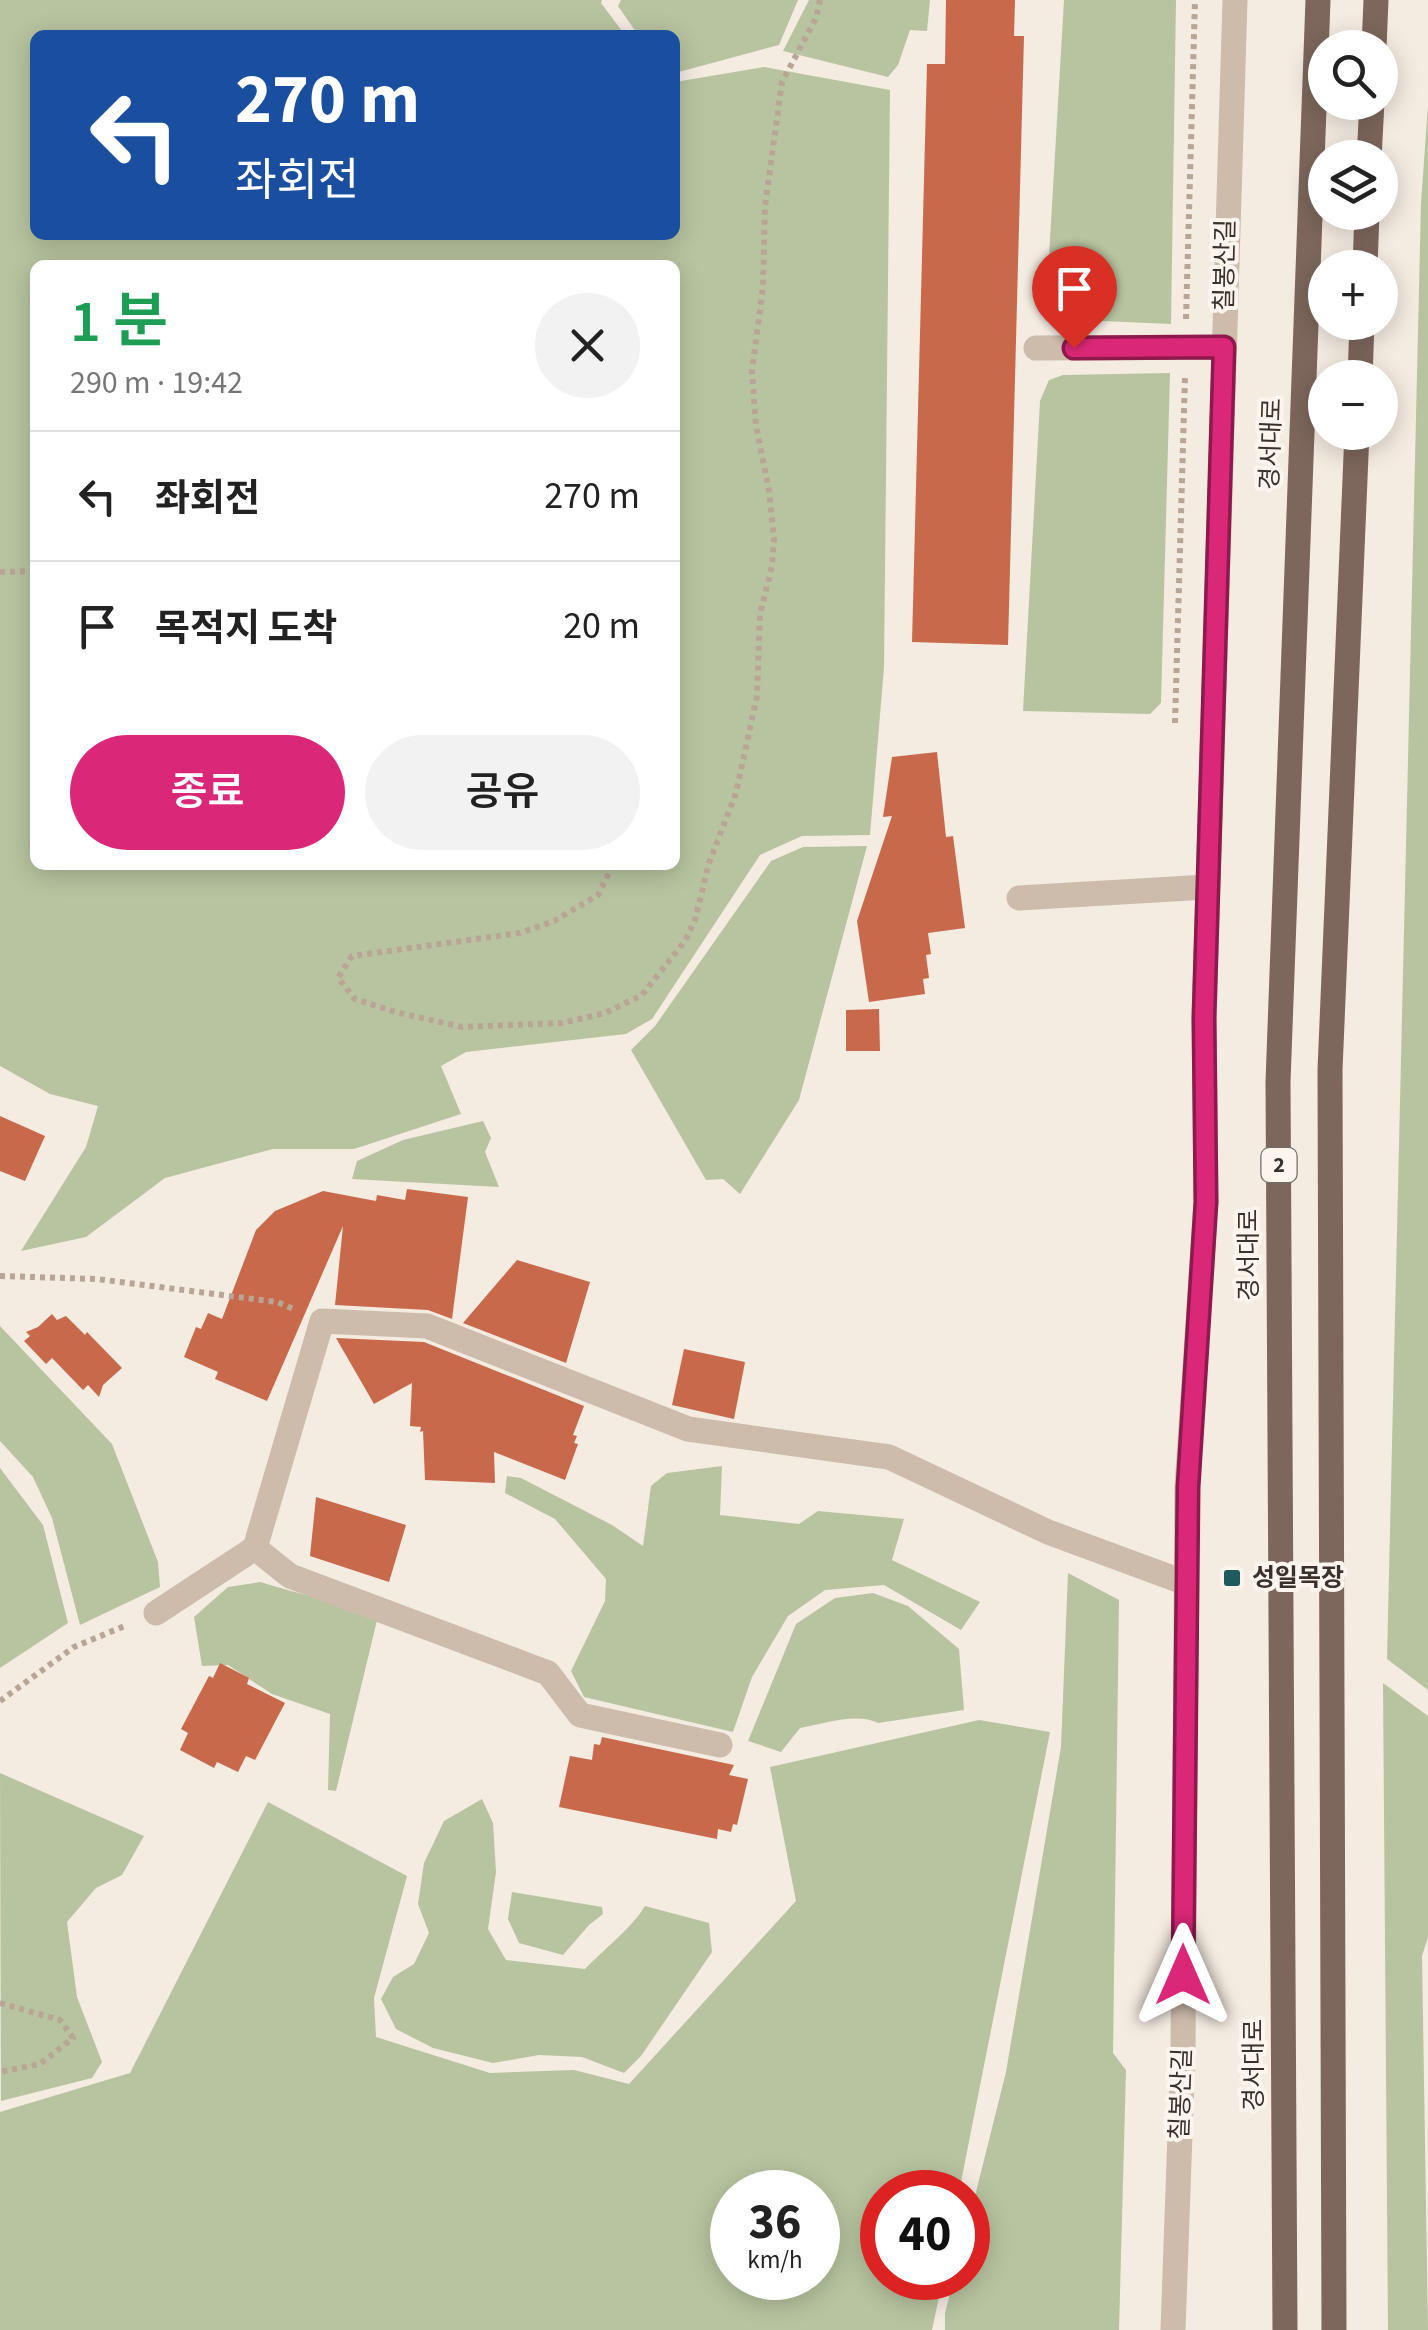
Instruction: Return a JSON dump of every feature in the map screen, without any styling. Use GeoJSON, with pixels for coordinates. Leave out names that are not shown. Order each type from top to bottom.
{"type":"FeatureCollection","features":[{"type":"Feature","properties":{"kind":"main road","name":"경서대로"},"geometry":{"type":"LineString","coordinates":[[1285,2330],[1278,1082],[1318,0]]}},
{"type":"Feature","properties":{"kind":"main road"},"geometry":{"type":"LineString","coordinates":[[1375,30],[1376,0]]}},
{"type":"Feature","properties":{"kind":"main road","name":"2"},"geometry":{"type":"LineString","coordinates":[[1334,2330],[1330,1070],[1357,450]]}},
{"type":"Feature","properties":{"kind":"street","name":"칠봉산길"},"geometry":{"type":"LineString","coordinates":[[1174,2330],[1183,2050],[1188,1487],[1206,1202],[1207,887],[1235,0]]}},
{"type":"Feature","properties":{"kind":"street"},"geometry":{"type":"LineString","coordinates":[[1036,348],[1224,347]]}},
{"type":"Feature","properties":{"kind":"street"},"geometry":{"type":"LineString","coordinates":[[1019,898],[1207,887]]}},
{"type":"Feature","properties":{"kind":"street"},"geometry":{"type":"LineString","coordinates":[[156,1613],[255,1548],[322,1321],[427,1326],[688,1429],[889,1457],[1048,1532],[1186,1583]]}},
{"type":"Feature","properties":{"kind":"street"},"geometry":{"type":"LineString","coordinates":[[255,1548],[290,1576],[548,1673],[580,1715],[720,1745]]}},
{"type":"Feature","properties":{"kind":"path"},"geometry":{"type":"LineString","coordinates":[[610,870],[598,895],[554,921],[520,933],[352,956],[338,978],[355,998],[399,1014],[462,1028],[562,1023],[605,1013],[642,994],[685,941],[736,793],[757,696],[760,614],[772,566],[774,538],[756,426],[752,371],[764,287],[765,206],[776,104],[782,82],[816,18],[820,0]]}},
{"type":"Feature","properties":{"kind":"path"},"geometry":{"type":"LineString","coordinates":[[0,572],[30,571]]}},
{"type":"Feature","properties":{"kind":"path"},"geometry":{"type":"LineString","coordinates":[[0,1276],[96,1278],[277,1302],[322,1321]]}},
{"type":"Feature","properties":{"kind":"path"},"geometry":{"type":"LineString","coordinates":[[0,1701],[74,1647],[156,1613]]}},
{"type":"Feature","properties":{"kind":"path"},"geometry":{"type":"LineString","coordinates":[[0,2004],[60,2020],[72,2038],[40,2064],[0,2072]]}},
{"type":"Feature","properties":{"kind":"green space"},"geometry":{"type":"Polygon","coordinates":[[[0,0],[602,0],[621,30],[30,30],[30,240],[680,240],[680,81],[764,67],[890,90],[884,667],[870,835],[802,836],[760,855],[652,1019],[626,1034],[466,1052],[441,1066],[461,1114],[354,1149],[273,1149],[165,1178],[86,1237],[21,1251],[86,1147],[98,1106],[50,1094],[0,1066],[0,0]]]}},
{"type":"Feature","properties":{"kind":"green space"},"geometry":{"type":"Polygon","coordinates":[[[621,0],[798,0],[779,45],[680,72],[680,30],[635,30],[618,6],[621,0]]]}},
{"type":"Feature","properties":{"kind":"green space"},"geometry":{"type":"Polygon","coordinates":[[[809,0],[930,0],[927,31],[910,30],[898,65],[888,77],[783,51],[809,0]]]}},
{"type":"Feature","properties":{"kind":"green space"},"geometry":{"type":"Polygon","coordinates":[[[1064,0],[1176,0],[1171,324],[1056,319],[1046,308],[1064,0]]]}},
{"type":"Feature","properties":{"kind":"green space"},"geometry":{"type":"Polygon","coordinates":[[[1428,105],[1428,1690],[1387,1659],[1421,203],[1428,105]]]}},
{"type":"Feature","properties":{"kind":"green space"},"geometry":{"type":"Polygon","coordinates":[[[1170,373],[1161,703],[1150,714],[1023,711],[1040,401],[1049,380],[1063,375],[1170,373]]]}},
{"type":"Feature","properties":{"kind":"green space"},"geometry":{"type":"Polygon","coordinates":[[[867,846],[799,1100],[740,1194],[723,1179],[706,1180],[631,1050],[655,1026],[771,861],[803,847],[867,846]]]}},
{"type":"Feature","properties":{"kind":"green space"},"geometry":{"type":"Polygon","coordinates":[[[483,1121],[491,1138],[485,1152],[499,1187],[352,1179],[357,1161],[403,1140],[483,1121]]]}},
{"type":"Feature","properties":{"kind":"green space"},"geometry":{"type":"Polygon","coordinates":[[[0,1326],[112,1444],[158,1562],[160,1587],[80,1625],[52,1518],[33,1477],[0,1441],[0,1326]]]}},
{"type":"Feature","properties":{"kind":"green space"},"geometry":{"type":"Polygon","coordinates":[[[722,1466],[720,1515],[799,1524],[818,1511],[904,1519],[892,1560],[980,1602],[961,1630],[884,1585],[825,1590],[788,1616],[752,1677],[733,1732],[584,1697],[571,1671],[605,1601],[606,1579],[555,1519],[505,1493],[507,1476],[521,1478],[612,1525],[643,1546],[651,1486],[667,1473],[722,1466]]]}},
{"type":"Feature","properties":{"kind":"green space"},"geometry":{"type":"Polygon","coordinates":[[[0,1468],[43,1525],[68,1623],[0,1668],[0,1468]]]}},
{"type":"Feature","properties":{"kind":"green space"},"geometry":{"type":"Polygon","coordinates":[[[1068,1573],[1119,1600],[1113,2053],[1126,2070],[1119,2330],[945,2330],[948,2300],[990,2300],[990,2170],[982,2170],[1006,2072],[1061,1747],[1068,1573]]]}},
{"type":"Feature","properties":{"kind":"green space"},"geometry":{"type":"Polygon","coordinates":[[[260,1582],[378,1616],[336,1791],[328,1790],[330,1714],[272,1694],[228,1665],[202,1666],[194,1617],[228,1587],[260,1582]]]}},
{"type":"Feature","properties":{"kind":"green space"},"geometry":{"type":"Polygon","coordinates":[[[873,1593],[908,1606],[959,1649],[964,1710],[878,1723],[850,1719],[800,1728],[781,1752],[748,1741],[796,1624],[835,1598],[873,1593]]]}},
{"type":"Feature","properties":{"kind":"green space"},"geometry":{"type":"Polygon","coordinates":[[[1383,1683],[1428,1716],[1428,1937],[1422,1956],[1428,2330],[1388,2330],[1383,1683]]]}},
{"type":"Feature","properties":{"kind":"green space"},"geometry":{"type":"Polygon","coordinates":[[[979,1720],[1050,1732],[963,2170],[860,2170],[860,2300],[938,2300],[932,2330],[0,2330],[0,2112],[130,2073],[268,1802],[407,1876],[374,1998],[376,2037],[490,2073],[574,2070],[629,2084],[796,1901],[770,1767],[979,1720]]]}},
{"type":"Feature","properties":{"kind":"green space"},"geometry":{"type":"Polygon","coordinates":[[[0,1773],[144,1836],[122,1875],[96,1888],[67,1922],[77,1997],[102,2062],[92,2078],[1,2101],[0,1773]]]}},
{"type":"Feature","properties":{"kind":"green space"},"geometry":{"type":"Polygon","coordinates":[[[482,1799],[493,1823],[496,1872],[488,1929],[506,1960],[585,1969],[645,1906],[709,1923],[712,1952],[641,2056],[624,2073],[582,2057],[539,2055],[493,2063],[433,2048],[396,2029],[381,1999],[393,1977],[414,1964],[429,1933],[418,1904],[424,1863],[444,1821],[482,1799]]]}},
{"type":"Feature","properties":{"kind":"green space"},"geometry":{"type":"Polygon","coordinates":[[[512,1892],[602,1907],[603,1914],[563,1955],[519,1943],[508,1919],[512,1892]]]}},
{"type":"Feature","properties":{"kind":"building"},"geometry":{"type":"Polygon","coordinates":[[[946,0],[1015,0],[1014,36],[1024,36],[1008,645],[912,642],[927,64],[945,64],[946,0]]]}},
{"type":"Feature","properties":{"kind":"building"},"geometry":{"type":"Polygon","coordinates":[[[937,752],[946,837],[953,836],[965,928],[928,933],[931,954],[926,955],[929,978],[923,979],[925,994],[869,1002],[857,921],[892,816],[883,817],[892,757],[937,752]]]}},
{"type":"Feature","properties":{"kind":"building"},"geometry":{"type":"Polygon","coordinates":[[[879,1009],[880,1051],[846,1051],[846,1010],[879,1009]]]}},
{"type":"Feature","properties":{"kind":"building"},"geometry":{"type":"Polygon","coordinates":[[[0,1116],[45,1136],[25,1181],[0,1171],[0,1116]]]}},
{"type":"Feature","properties":{"kind":"building"},"geometry":{"type":"Polygon","coordinates":[[[407,1189],[468,1197],[452,1319],[428,1310],[335,1305],[343,1226],[267,1401],[215,1379],[218,1372],[184,1357],[196,1327],[201,1329],[208,1313],[222,1319],[256,1230],[275,1211],[323,1191],[376,1201],[377,1195],[405,1200],[407,1189]]]}},
{"type":"Feature","properties":{"kind":"building"},"geometry":{"type":"Polygon","coordinates":[[[517,1260],[590,1282],[566,1363],[463,1323],[517,1260]]]}},
{"type":"Feature","properties":{"kind":"building"},"geometry":{"type":"Polygon","coordinates":[[[52,1314],[57,1320],[66,1316],[85,1335],[87,1332],[122,1368],[103,1385],[99,1397],[88,1385],[83,1390],[52,1358],[46,1364],[24,1341],[30,1336],[26,1332],[52,1314]]]}},
{"type":"Feature","properties":{"kind":"building"},"geometry":{"type":"Polygon","coordinates":[[[336,1338],[424,1342],[584,1406],[573,1435],[577,1436],[574,1443],[578,1444],[565,1480],[494,1452],[495,1483],[425,1480],[423,1431],[420,1432],[421,1427],[410,1426],[412,1383],[374,1404],[336,1338]]]}},
{"type":"Feature","properties":{"kind":"building"},"geometry":{"type":"Polygon","coordinates":[[[684,1349],[745,1362],[734,1419],[672,1405],[684,1349]]]}},
{"type":"Feature","properties":{"kind":"building"},"geometry":{"type":"Polygon","coordinates":[[[316,1497],[406,1525],[389,1582],[310,1556],[316,1497]]]}},
{"type":"Feature","properties":{"kind":"building"},"geometry":{"type":"Polygon","coordinates":[[[220,1663],[249,1678],[247,1684],[285,1703],[255,1760],[246,1756],[238,1772],[217,1762],[214,1768],[180,1750],[188,1733],[181,1729],[220,1663]]]}},
{"type":"Feature","properties":{"kind":"building"},"geometry":{"type":"Polygon","coordinates":[[[602,1737],[734,1765],[729,1775],[748,1779],[737,1825],[733,1824],[731,1832],[718,1829],[717,1839],[559,1807],[570,1756],[592,1760],[594,1744],[600,1745],[602,1737]]]}},
{"type":"Feature","properties":{"kind":"place","name":"성일목장"},"geometry":{"type":"Point","coordinates":[1232,1578]}},
{"type":"Feature","properties":{"kind":"route"},"geometry":{"type":"LineString","coordinates":[[1074,348],[1224,347],[1204,1018],[1206,1202],[1188,1487],[1183,1975]]}}]}
